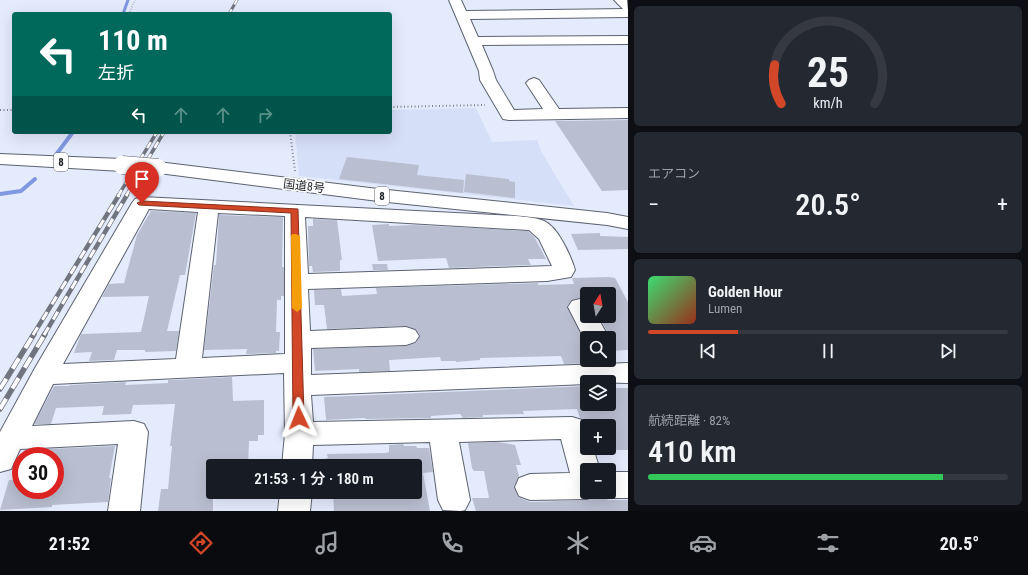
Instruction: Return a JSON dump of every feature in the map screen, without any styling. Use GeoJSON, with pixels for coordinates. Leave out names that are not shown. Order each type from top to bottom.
{"type":"FeatureCollection","features":[{"type":"Feature","properties":{"kind":"main road"},"geometry":{"type":"LineString","coordinates":[[455,0],[486,71],[488,80],[508,116],[628,113]]}},
{"type":"Feature","properties":{"kind":"main road"},"geometry":{"type":"LineString","coordinates":[[620,0],[628,7]]}},
{"type":"Feature","properties":{"kind":"main road"},"geometry":{"type":"LineString","coordinates":[[461,15],[628,13]]}},
{"type":"Feature","properties":{"kind":"main road"},"geometry":{"type":"LineString","coordinates":[[472,41],[628,40]]}},
{"type":"Feature","properties":{"kind":"main road"},"geometry":{"type":"LineString","coordinates":[[534,83],[555,115]]}},
{"type":"Feature","properties":{"kind":"main road","name":"国道8号"},"geometry":{"type":"LineString","coordinates":[[0,159],[158,168],[378,195],[607,219],[628,223]]}},
{"type":"Feature","properties":{"kind":"main road"},"geometry":{"type":"LineString","coordinates":[[6,449],[44,375],[142,203],[533,224],[542,229],[548,235],[564,270],[563,272],[547,274],[297,282]]}},
{"type":"Feature","properties":{"kind":"main road"},"geometry":{"type":"LineString","coordinates":[[188,368],[209,207]]}},
{"type":"Feature","properties":{"kind":"main road"},"geometry":{"type":"LineString","coordinates":[[295,211],[299,434],[297,459]]}},
{"type":"Feature","properties":{"kind":"main road","name":"国道8号"},"geometry":{"type":"LineString","coordinates":[[607,219],[616,217],[628,218]]}},
{"type":"Feature","properties":{"kind":"main road"},"geometry":{"type":"LineString","coordinates":[[297,363],[406,336]]}},
{"type":"Feature","properties":{"kind":"main road"},"geometry":{"type":"LineString","coordinates":[[44,375],[297,363],[616,369]]}},
{"type":"Feature","properties":{"kind":"main road"},"geometry":{"type":"LineString","coordinates":[[299,434],[572,428],[582,463]]}},
{"type":"Feature","properties":{"kind":"main road"},"geometry":{"type":"LineString","coordinates":[[442,430],[454,500]]}},
{"type":"Feature","properties":{"kind":"main road"},"geometry":{"type":"LineString","coordinates":[[6,449],[134,432],[124,511]]}},
{"type":"Feature","properties":{"kind":"main road"},"geometry":{"type":"LineString","coordinates":[[616,486],[628,485]]}},
{"type":"Feature","properties":{"kind":"main road"},"geometry":{"type":"LineString","coordinates":[[530,487],[580,486]]}},
{"type":"Feature","properties":{"kind":"main road"},"geometry":{"type":"LineString","coordinates":[[294,511],[295,499]]}},
{"type":"Feature","properties":{"kind":"path"},"geometry":{"type":"LineString","coordinates":[[130,12],[135,0]]}},
{"type":"Feature","properties":{"kind":"path"},"geometry":{"type":"LineString","coordinates":[[392,107],[502,105]]}},
{"type":"Feature","properties":{"kind":"path"},"geometry":{"type":"LineString","coordinates":[[0,110],[12,110]]}},
{"type":"Feature","properties":{"kind":"path"},"geometry":{"type":"LineString","coordinates":[[290,134],[296,175]]}},
{"type":"Feature","properties":{"kind":"shaded area"},"geometry":{"type":"Polygon","coordinates":[[[476,108],[492,142],[537,140],[542,153],[574,206],[299,176],[295,134],[392,134],[392,110],[476,108]]]}},
{"type":"Feature","properties":{"kind":"building"},"geometry":{"type":"Polygon","coordinates":[[[628,120],[628,190],[602,191],[555,121],[628,120]]]}},
{"type":"Feature","properties":{"kind":"building"},"geometry":{"type":"Polygon","coordinates":[[[347,157],[419,165],[417,175],[464,180],[463,193],[339,179],[347,157]]]}},
{"type":"Feature","properties":{"kind":"building"},"geometry":{"type":"Polygon","coordinates":[[[466,174],[509,179],[509,181],[515,182],[515,198],[464,192],[466,174]]]}},
{"type":"Feature","properties":{"kind":"building"},"geometry":{"type":"Polygon","coordinates":[[[151,211],[196,213],[185,275],[180,275],[167,331],[179,331],[176,351],[145,352],[145,350],[117,350],[114,360],[89,361],[92,352],[74,353],[81,334],[141,332],[149,296],[102,297],[109,284],[124,283],[137,235],[151,211]]]}},
{"type":"Feature","properties":{"kind":"building"},"geometry":{"type":"Polygon","coordinates":[[[219,215],[283,217],[282,267],[284,267],[284,296],[281,296],[281,300],[277,300],[276,332],[280,332],[279,351],[276,351],[276,353],[246,354],[247,349],[204,350],[214,265],[216,265],[219,215]]]}},
{"type":"Feature","properties":{"kind":"building"},"geometry":{"type":"Polygon","coordinates":[[[313,219],[337,220],[342,260],[340,260],[340,271],[313,272],[312,266],[309,266],[308,226],[313,226],[313,219]]]}},
{"type":"Feature","properties":{"kind":"building"},"geometry":{"type":"Polygon","coordinates":[[[389,224],[389,226],[414,225],[528,231],[535,238],[546,259],[528,259],[531,265],[449,268],[446,258],[378,261],[372,225],[389,224]]]}},
{"type":"Feature","properties":{"kind":"building"},"geometry":{"type":"Polygon","coordinates":[[[600,233],[600,236],[628,237],[628,249],[578,250],[571,234],[600,233]]]}},
{"type":"Feature","properties":{"kind":"building"},"geometry":{"type":"Polygon","coordinates":[[[372,264],[387,264],[388,270],[373,270],[372,264]]]}},
{"type":"Feature","properties":{"kind":"building"},"geometry":{"type":"Polygon","coordinates":[[[572,278],[615,278],[628,302],[628,350],[616,351],[616,331],[607,331],[603,323],[616,323],[616,287],[580,287],[580,298],[572,300],[567,306],[580,331],[580,363],[564,364],[561,356],[480,358],[480,360],[456,362],[441,361],[440,357],[389,360],[390,371],[359,372],[359,369],[315,371],[313,349],[406,346],[416,343],[420,335],[415,329],[406,326],[327,329],[324,305],[315,305],[314,290],[341,289],[342,296],[377,294],[376,288],[538,283],[538,285],[574,284],[572,278]]]}},
{"type":"Feature","properties":{"kind":"building"},"geometry":{"type":"Polygon","coordinates":[[[232,377],[233,401],[264,400],[264,435],[258,435],[258,441],[249,441],[248,459],[206,459],[206,499],[213,499],[213,511],[158,511],[161,489],[168,489],[172,446],[170,446],[175,404],[133,405],[131,414],[102,415],[104,406],[56,408],[51,424],[34,424],[54,386],[126,382],[125,385],[168,383],[168,380],[232,377]]]}},
{"type":"Feature","properties":{"kind":"building"},"geometry":{"type":"Polygon","coordinates":[[[580,386],[580,411],[616,411],[616,388],[628,388],[628,450],[616,450],[616,419],[583,419],[580,418],[577,409],[523,411],[524,414],[483,415],[483,417],[463,418],[460,414],[431,416],[431,418],[365,418],[326,420],[324,397],[580,386]]]}},
{"type":"Feature","properties":{"kind":"building"},"geometry":{"type":"Polygon","coordinates":[[[498,442],[515,445],[521,465],[516,465],[519,476],[514,486],[518,497],[530,502],[590,499],[628,500],[628,511],[476,511],[472,498],[489,498],[484,471],[474,471],[472,468],[468,443],[498,442]]]}},
{"type":"Feature","properties":{"kind":"building"},"geometry":{"type":"Polygon","coordinates":[[[403,444],[404,446],[416,446],[417,448],[429,448],[433,472],[423,473],[430,511],[334,511],[333,499],[422,499],[422,459],[324,459],[328,458],[327,454],[386,453],[389,452],[389,445],[403,444]]]}},
{"type":"Feature","properties":{"kind":"building"},"geometry":{"type":"Polygon","coordinates":[[[115,446],[109,478],[111,478],[108,502],[0,510],[9,480],[12,480],[12,499],[64,499],[64,448],[115,446]]]}},
{"type":"Feature","properties":{"kind":"waterway"},"geometry":{"type":"LineString","coordinates":[[124,12],[128,0]]}},
{"type":"Feature","properties":{"kind":"waterway"},"geometry":{"type":"LineString","coordinates":[[55,156],[72,134]]}},
{"type":"Feature","properties":{"kind":"waterway"},"geometry":{"type":"LineString","coordinates":[[0,194],[21,191],[35,179]]}},
{"type":"Feature","properties":{"kind":"railway"},"geometry":{"type":"LineString","coordinates":[[230,12],[237,0]]}},
{"type":"Feature","properties":{"kind":"railway"},"geometry":{"type":"LineString","coordinates":[[118,196],[156,134]]}},
{"type":"Feature","properties":{"kind":"railway"},"geometry":{"type":"LineString","coordinates":[[126,196],[163,134]]}},
{"type":"Feature","properties":{"kind":"railway"},"geometry":{"type":"LineString","coordinates":[[33,335],[119,195]]}},
{"type":"Feature","properties":{"kind":"railway"},"geometry":{"type":"LineString","coordinates":[[44,335],[127,195]]}},
{"type":"Feature","properties":{"kind":"railway"},"geometry":{"type":"LineString","coordinates":[[0,389],[34,334]]}},
{"type":"Feature","properties":{"kind":"railway"},"geometry":{"type":"LineString","coordinates":[[0,409],[45,334]]}},
{"type":"Feature","properties":{"kind":"slow traffic"},"geometry":{"type":"LineString","coordinates":[[296,236],[297,308]]}},
{"type":"Feature","properties":{"kind":"route"},"geometry":{"type":"LineString","coordinates":[[142,203],[295,211],[299,418]]}}]}
